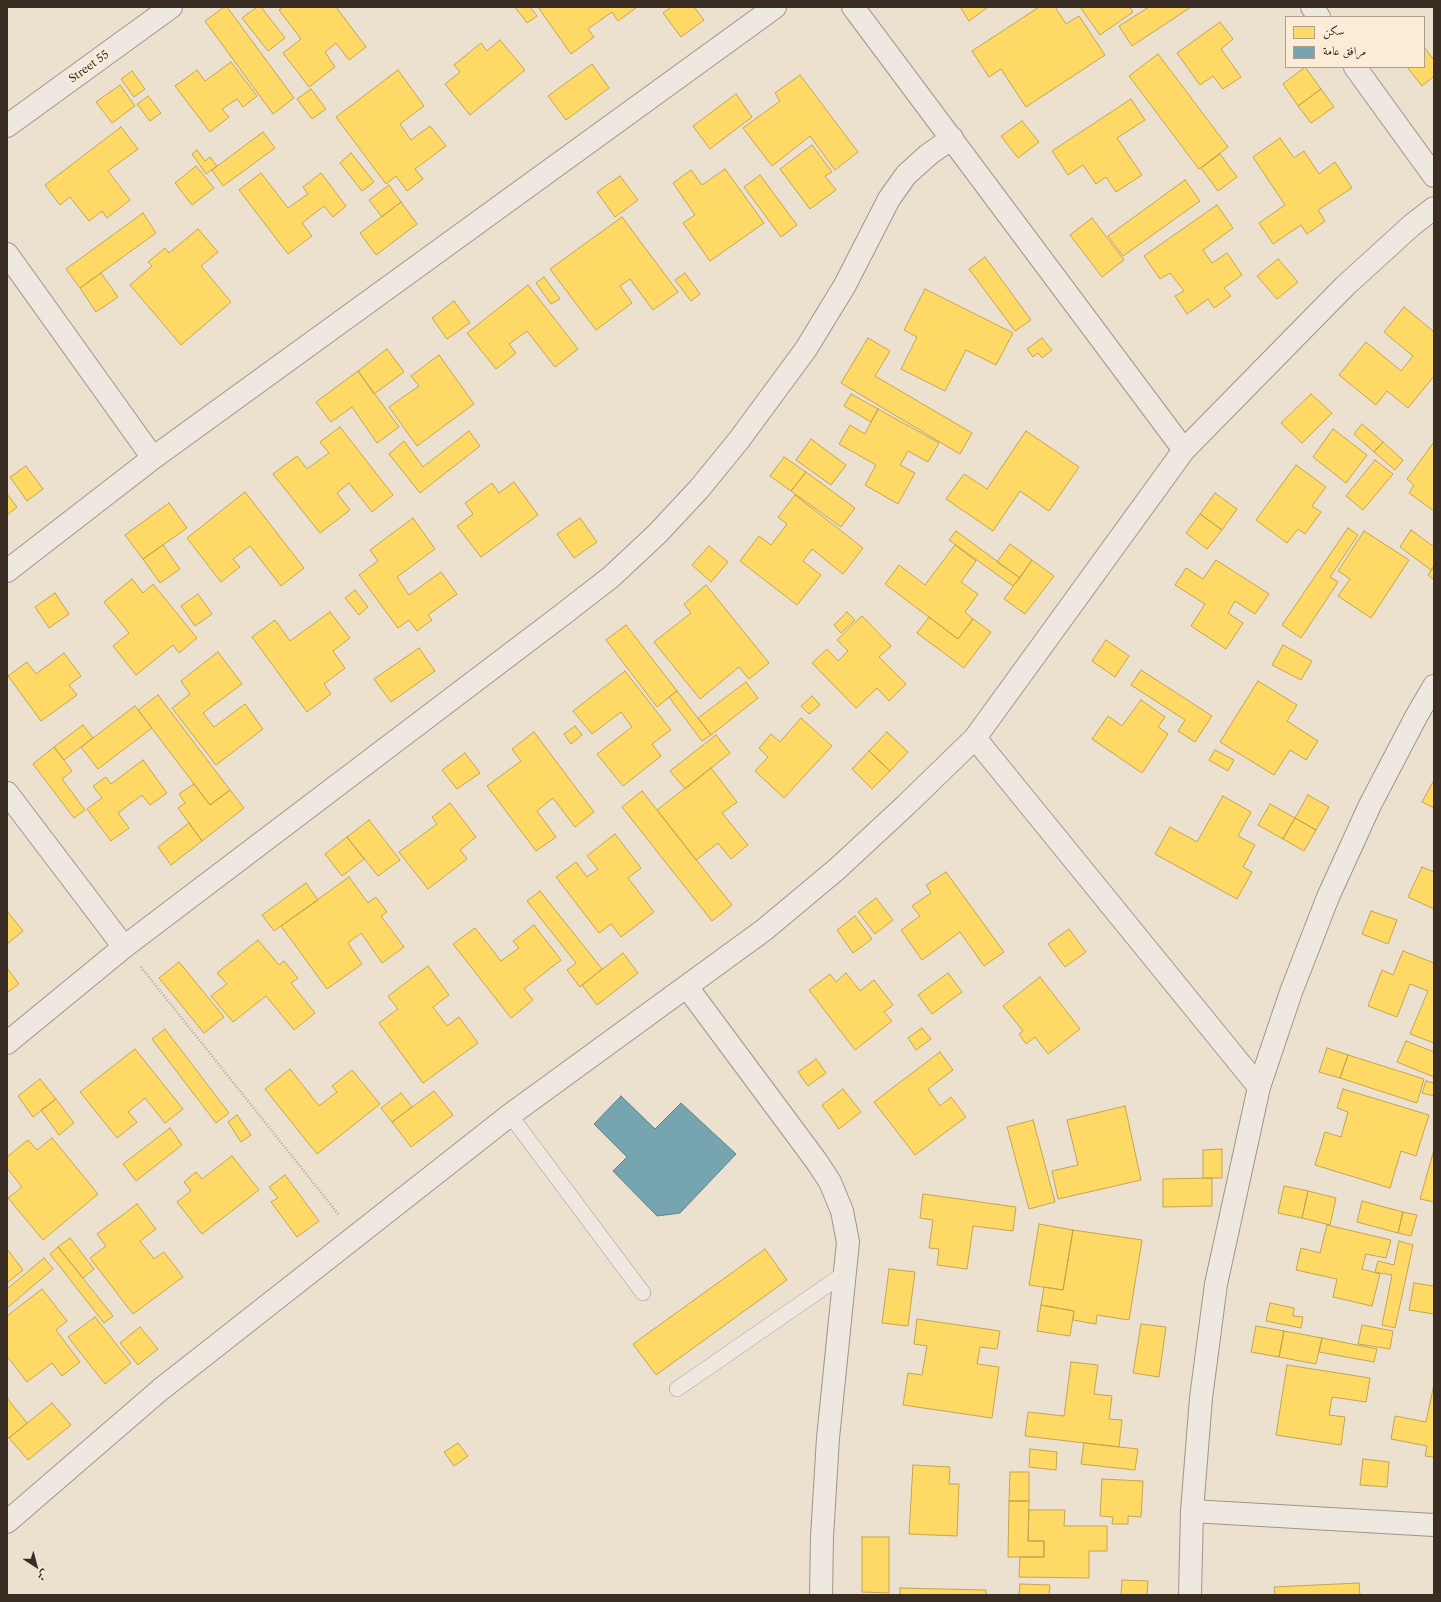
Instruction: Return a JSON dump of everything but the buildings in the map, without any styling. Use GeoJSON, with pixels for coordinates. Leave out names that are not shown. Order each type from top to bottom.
{"type":"FeatureCollection","features":[{"type":"Feature","properties":{"kind":"street","name":"Street 55"},"geometry":{"type":"LineString","coordinates":[[7,126],[171,7]]}},
{"type":"Feature","properties":{"kind":"street"},"geometry":{"type":"LineString","coordinates":[[7,571],[153,458],[775,7]]}},
{"type":"Feature","properties":{"kind":"street"},"geometry":{"type":"LineString","coordinates":[[853,7],[1184,450]]}},
{"type":"Feature","properties":{"kind":"street"},"geometry":{"type":"LineString","coordinates":[[1312,7],[1318,16]]}},
{"type":"Feature","properties":{"kind":"street"},"geometry":{"type":"LineString","coordinates":[[1356,68],[1434,176]]}},
{"type":"Feature","properties":{"kind":"street"},"geometry":{"type":"LineString","coordinates":[[7,1043],[124,946],[562,615],[611,576],[657,534],[699,489],[739,440],[806,349],[845,286],[889,199],[906,175],[928,155],[952,138]]}},
{"type":"Feature","properties":{"kind":"street"},"geometry":{"type":"LineString","coordinates":[[7,1522],[160,1390],[355,1236],[510,1115],[764,930],[837,869],[906,805],[974,738],[1184,450],[1323,307],[1378,255],[1434,208]]}},
{"type":"Feature","properties":{"kind":"street"},"geometry":{"type":"LineString","coordinates":[[7,254],[153,458]]}},
{"type":"Feature","properties":{"kind":"street"},"geometry":{"type":"LineString","coordinates":[[1190,1595],[1192,1511],[1201,1398],[1216,1284],[1259,1087],[1291,992],[1328,897],[1370,805],[1434,686]]}},
{"type":"Feature","properties":{"kind":"street"},"geometry":{"type":"LineString","coordinates":[[974,738],[1259,1087]]}},
{"type":"Feature","properties":{"kind":"street"},"geometry":{"type":"LineString","coordinates":[[7,793],[124,946]]}},
{"type":"Feature","properties":{"kind":"street"},"geometry":{"type":"LineString","coordinates":[[687,987],[817,1162],[830,1182],[844,1218],[848,1242],[828,1438],[822,1537],[821,1595]]}},
{"type":"Feature","properties":{"kind":"street"},"geometry":{"type":"LineString","coordinates":[[1192,1511],[1434,1525]]}},
{"type":"Feature","properties":{"kind":"lane"},"geometry":{"type":"LineString","coordinates":[[510,1115],[643,1293]]}},
{"type":"Feature","properties":{"kind":"lane"},"geometry":{"type":"LineString","coordinates":[[677,1389],[845,1273]]}},
{"type":"Feature","properties":{"kind":"path"},"geometry":{"type":"LineString","coordinates":[[124,946],[355,1236]]}}]}
